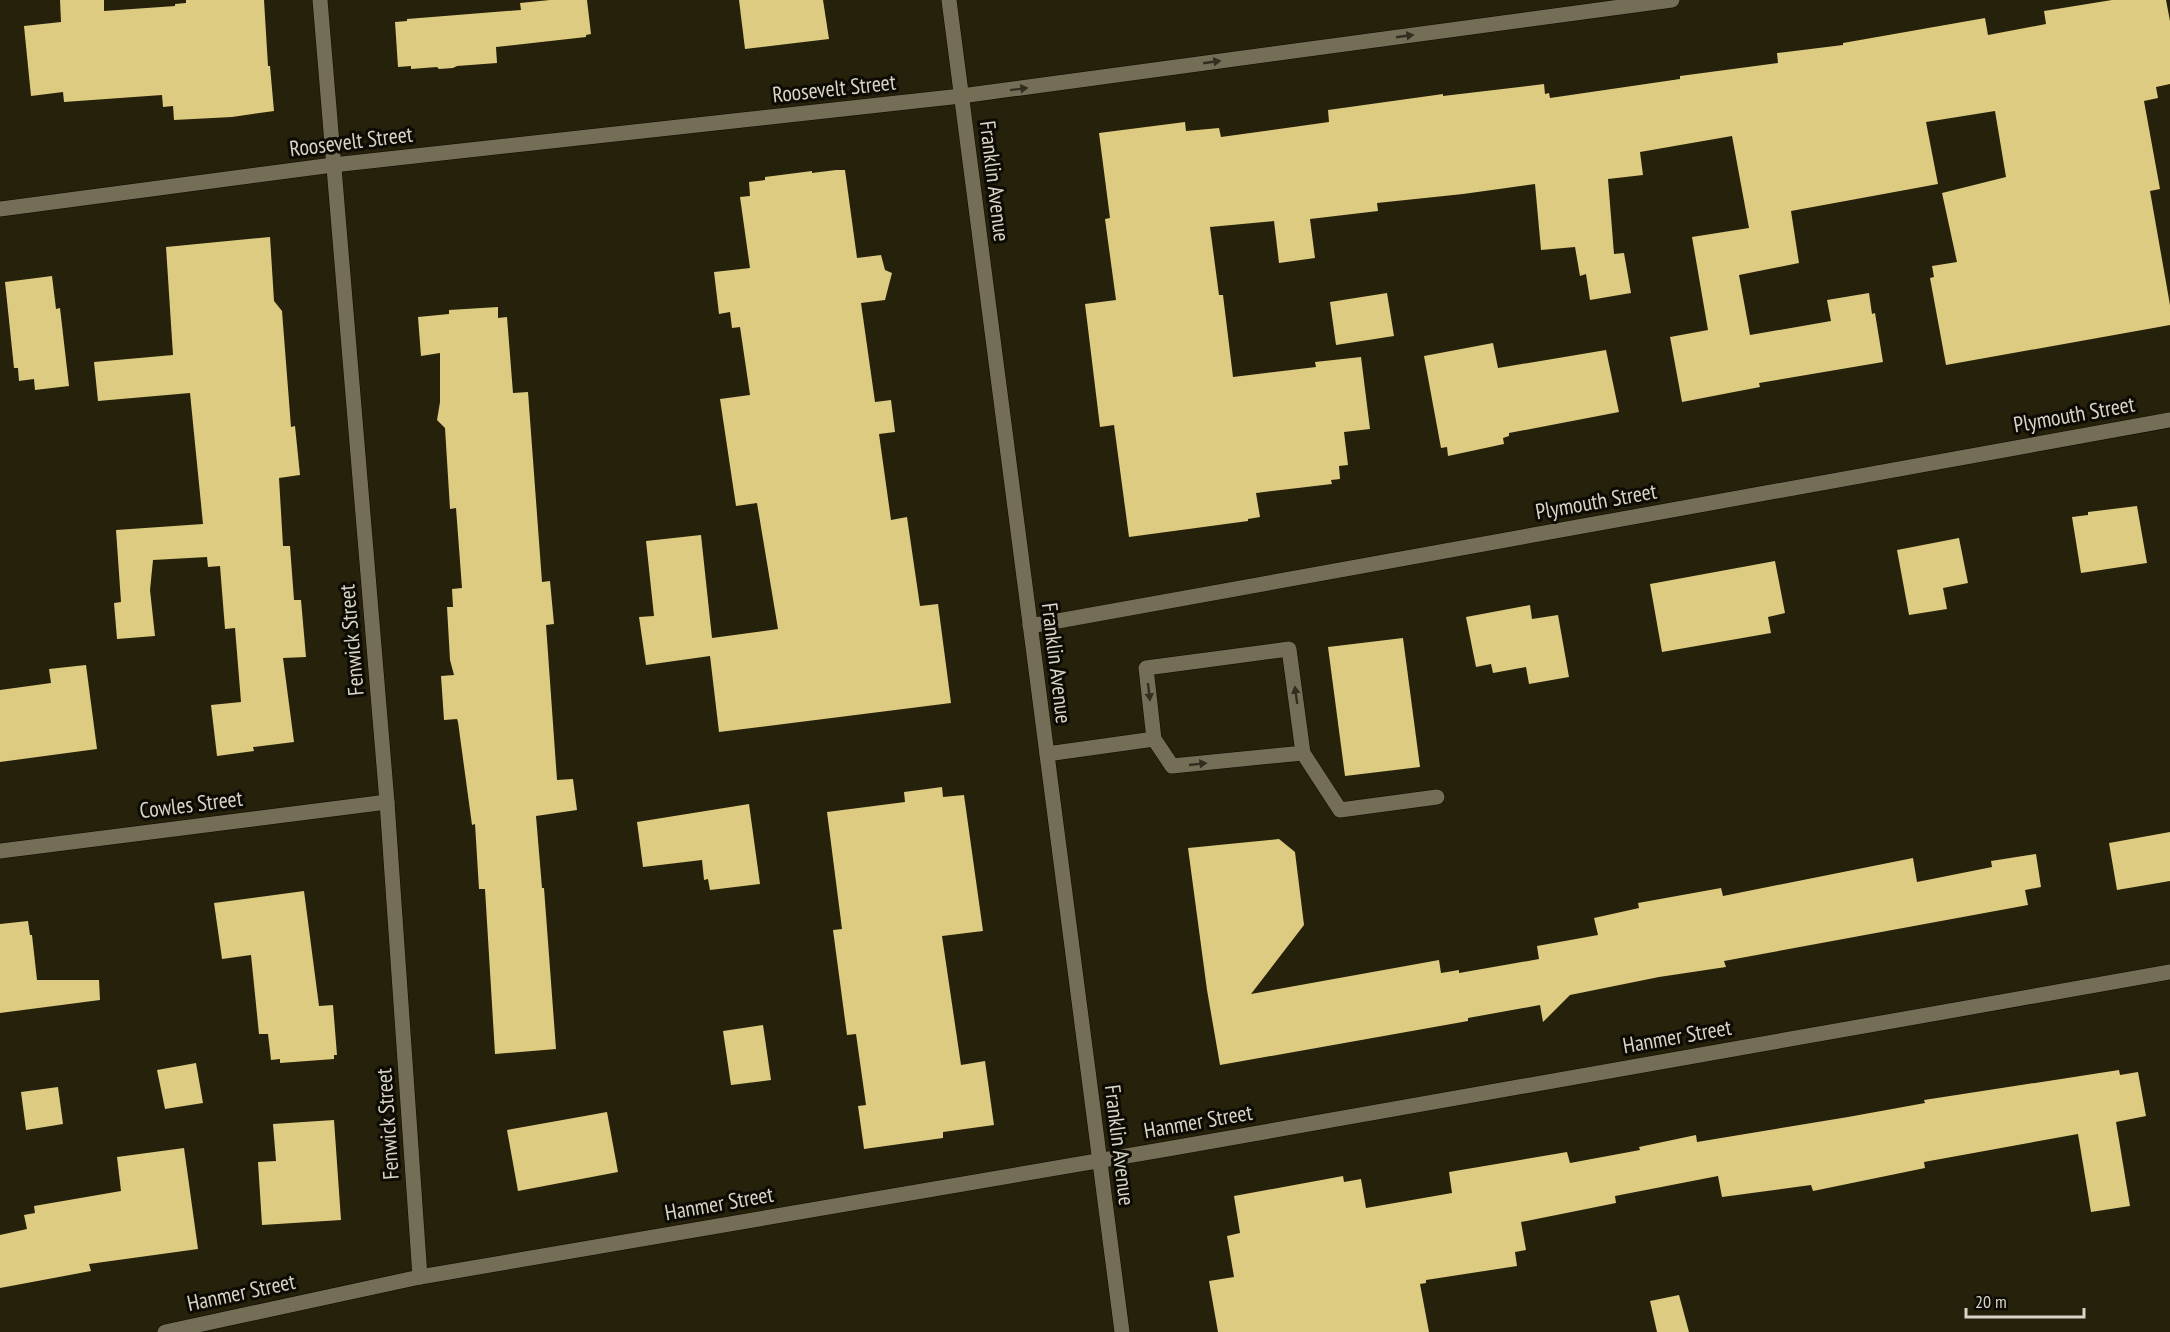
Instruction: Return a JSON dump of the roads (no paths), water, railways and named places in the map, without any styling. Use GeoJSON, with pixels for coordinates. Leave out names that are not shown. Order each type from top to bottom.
{"type":"FeatureCollection","features":[{"type":"Feature","properties":{"kind":"street","name":"Fenwick Street"},"geometry":{"type":"LineString","coordinates":[[320,0],[387,802],[420,1277]]}},
{"type":"Feature","properties":{"kind":"street","name":"Franklin Avenue"},"geometry":{"type":"LineString","coordinates":[[949,0],[1122,1332]]}},
{"type":"Feature","properties":{"kind":"street","name":"Roosevelt Street"},"geometry":{"type":"LineString","coordinates":[[0,209],[333,165],[961,96],[1672,0]]}},
{"type":"Feature","properties":{"kind":"street","name":"Plymouth Street"},"geometry":{"type":"LineString","coordinates":[[1030,626],[2170,420]]}},
{"type":"Feature","properties":{"kind":"street"},"geometry":{"type":"LineString","coordinates":[[1304,753],[1172,766],[1154,739],[1146,668],[1289,649],[1304,753],[1340,810],[1437,797]]}},
{"type":"Feature","properties":{"kind":"street"},"geometry":{"type":"LineString","coordinates":[[1047,754],[1154,739]]}},
{"type":"Feature","properties":{"kind":"street","name":"Cowles Street"},"geometry":{"type":"LineString","coordinates":[[0,851],[387,802]]}},
{"type":"Feature","properties":{"kind":"street","name":"Hanmer Street"},"geometry":{"type":"LineString","coordinates":[[165,1332],[420,1277],[2170,972]]}}]}
